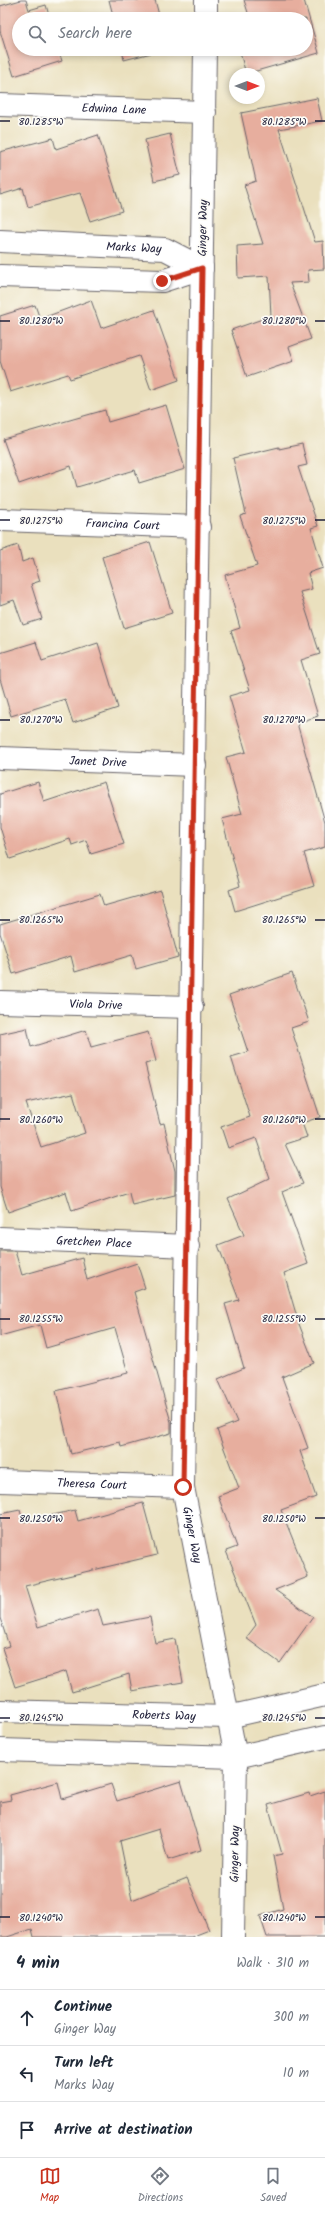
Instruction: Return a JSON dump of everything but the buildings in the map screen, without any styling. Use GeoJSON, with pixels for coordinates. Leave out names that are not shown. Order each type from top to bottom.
{"type":"FeatureCollection","features":[{"type":"Feature","properties":{"kind":"street"},"geometry":{"type":"LineString","coordinates":[[206,0],[206,12]]}},
{"type":"Feature","properties":{"kind":"street","name":"Ginger Way"},"geometry":{"type":"LineString","coordinates":[[206,56],[192,1007],[183,1487],[236,1757],[233,1937]]}},
{"type":"Feature","properties":{"kind":"street","name":"Edwina Lane"},"geometry":{"type":"LineString","coordinates":[[0,105],[204,112]]}},
{"type":"Feature","properties":{"kind":"street","name":"Marks Way"},"geometry":{"type":"LineString","coordinates":[[0,241],[165,249],[202,268]]}},
{"type":"Feature","properties":{"kind":"street"},"geometry":{"type":"LineString","coordinates":[[0,276],[162,281],[202,268]]}},
{"type":"Feature","properties":{"kind":"street","name":"Francina Court"},"geometry":{"type":"LineString","coordinates":[[0,520],[199,527]]}},
{"type":"Feature","properties":{"kind":"street","name":"Janet Drive"},"geometry":{"type":"LineString","coordinates":[[0,758],[195,765]]}},
{"type":"Feature","properties":{"kind":"street","name":"Viola Drive"},"geometry":{"type":"LineString","coordinates":[[0,1002],[192,1007]]}},
{"type":"Feature","properties":{"kind":"street","name":"Gretchen Place"},"geometry":{"type":"LineString","coordinates":[[0,1238],[188,1246]]}},
{"type":"Feature","properties":{"kind":"street","name":"Theresa Court"},"geometry":{"type":"LineString","coordinates":[[0,1481],[183,1487]]}},
{"type":"Feature","properties":{"kind":"street","name":"Roberts Way"},"geometry":{"type":"LineString","coordinates":[[0,1711],[228,1718],[325,1695]]}},
{"type":"Feature","properties":{"kind":"street"},"geometry":{"type":"LineString","coordinates":[[0,1750],[236,1757],[325,1737]]}},
{"type":"Feature","properties":{"kind":"route"},"geometry":{"type":"LineString","coordinates":[[162,281],[202,268],[188,1246],[183,1487]]}}]}
